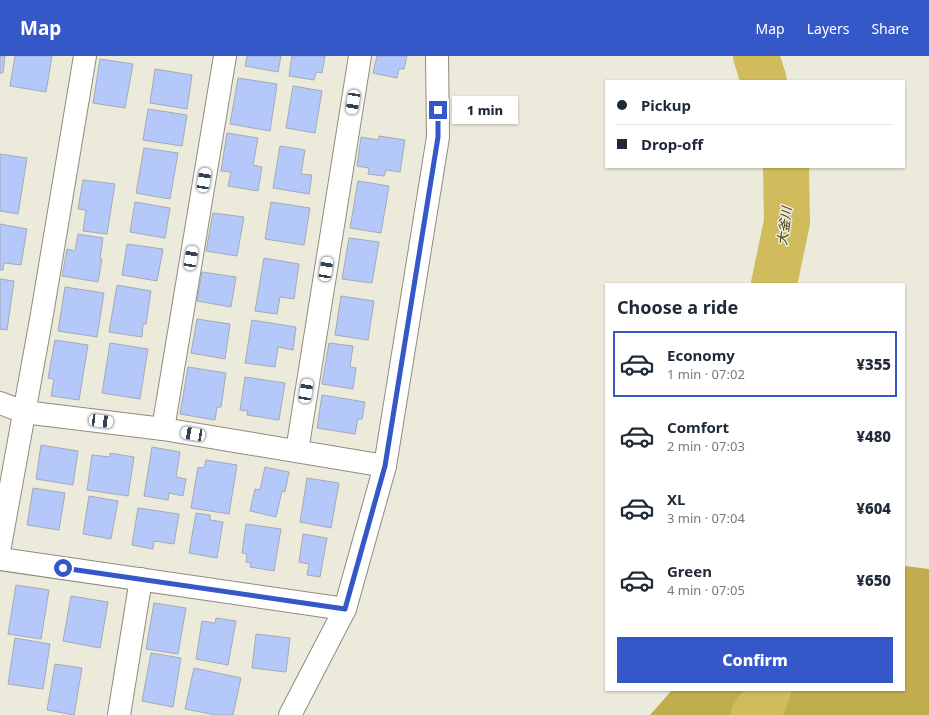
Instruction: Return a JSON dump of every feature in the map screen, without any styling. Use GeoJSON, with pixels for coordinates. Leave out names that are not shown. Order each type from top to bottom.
{"type":"FeatureCollection","features":[{"type":"Feature","properties":{"kind":"street"},"geometry":{"type":"LineString","coordinates":[[0,546],[42,314],[85,56]]}},
{"type":"Feature","properties":{"kind":"street"},"geometry":{"type":"LineString","coordinates":[[163,429],[225,56]]}},
{"type":"Feature","properties":{"kind":"street"},"geometry":{"type":"LineString","coordinates":[[297,451],[360,56]]}},
{"type":"Feature","properties":{"kind":"street"},"geometry":{"type":"LineString","coordinates":[[290,715],[345,609],[385,466],[438,137],[437,56]]}},
{"type":"Feature","properties":{"kind":"street"},"geometry":{"type":"LineString","coordinates":[[0,403],[24,412],[163,429],[385,466]]}},
{"type":"Feature","properties":{"kind":"street"},"geometry":{"type":"LineString","coordinates":[[0,559],[345,609]]}},
{"type":"Feature","properties":{"kind":"street"},"geometry":{"type":"LineString","coordinates":[[119,715],[141,579]]}},
{"type":"Feature","properties":{"kind":"shaded area"},"geometry":{"type":"Polygon","coordinates":[[[905,566],[929,569],[929,715],[650,715],[671,691],[905,691],[905,566]]]}},
{"type":"Feature","properties":{"kind":"building"},"geometry":{"type":"Polygon","coordinates":[[[0,56],[5,56],[3,73],[0,73],[0,56]]]}},
{"type":"Feature","properties":{"kind":"building"},"geometry":{"type":"Polygon","coordinates":[[[15,56],[52,56],[46,92],[10,86],[15,56]]]}},
{"type":"Feature","properties":{"kind":"building"},"geometry":{"type":"Polygon","coordinates":[[[247,56],[281,56],[278,72],[245,66],[247,56]]]}},
{"type":"Feature","properties":{"kind":"building"},"geometry":{"type":"Polygon","coordinates":[[[292,56],[325,56],[322,73],[316,72],[314,80],[289,76],[292,56]]]}},
{"type":"Feature","properties":{"kind":"building"},"geometry":{"type":"Polygon","coordinates":[[[377,56],[407,56],[404,69],[399,69],[397,78],[373,73],[377,56]]]}},
{"type":"Feature","properties":{"kind":"building"},"geometry":{"type":"Polygon","coordinates":[[[100,59],[133,64],[125,108],[93,103],[100,59]]]}},
{"type":"Feature","properties":{"kind":"building"},"geometry":{"type":"Polygon","coordinates":[[[155,69],[192,75],[187,109],[150,103],[155,69]]]}},
{"type":"Feature","properties":{"kind":"building"},"geometry":{"type":"Polygon","coordinates":[[[238,78],[277,84],[270,131],[230,124],[238,78]]]}},
{"type":"Feature","properties":{"kind":"building"},"geometry":{"type":"Polygon","coordinates":[[[293,86],[322,91],[315,133],[286,128],[293,86]]]}},
{"type":"Feature","properties":{"kind":"building"},"geometry":{"type":"Polygon","coordinates":[[[148,109],[187,115],[182,146],[143,140],[148,109]]]}},
{"type":"Feature","properties":{"kind":"building"},"geometry":{"type":"Polygon","coordinates":[[[227,133],[258,138],[253,165],[262,167],[258,191],[228,186],[231,172],[221,171],[227,133]]]}},
{"type":"Feature","properties":{"kind":"building"},"geometry":{"type":"Polygon","coordinates":[[[379,136],[405,140],[400,172],[386,170],[384,176],[368,174],[369,168],[357,166],[361,137],[379,140],[379,136]]]}},
{"type":"Feature","properties":{"kind":"building"},"geometry":{"type":"Polygon","coordinates":[[[280,146],[305,150],[301,174],[312,175],[309,194],[273,188],[280,146]]]}},
{"type":"Feature","properties":{"kind":"building"},"geometry":{"type":"Polygon","coordinates":[[[144,148],[178,153],[170,199],[136,193],[144,148]]]}},
{"type":"Feature","properties":{"kind":"building"},"geometry":{"type":"Polygon","coordinates":[[[0,154],[27,158],[18,214],[0,211],[0,154]]]}},
{"type":"Feature","properties":{"kind":"building"},"geometry":{"type":"Polygon","coordinates":[[[83,180],[115,184],[107,234],[83,231],[86,210],[78,209],[83,180]]]}},
{"type":"Feature","properties":{"kind":"building"},"geometry":{"type":"Polygon","coordinates":[[[358,181],[389,186],[381,233],[350,228],[358,181]]]}},
{"type":"Feature","properties":{"kind":"building"},"geometry":{"type":"Polygon","coordinates":[[[135,202],[170,208],[165,238],[130,232],[135,202]]]}},
{"type":"Feature","properties":{"kind":"building"},"geometry":{"type":"Polygon","coordinates":[[[271,202],[310,208],[304,245],[265,239],[271,202]]]}},
{"type":"Feature","properties":{"kind":"building"},"geometry":{"type":"Polygon","coordinates":[[[213,213],[244,217],[237,256],[206,251],[213,213]]]}},
{"type":"Feature","properties":{"kind":"building"},"geometry":{"type":"Polygon","coordinates":[[[0,224],[27,229],[21,265],[4,263],[3,270],[0,270],[0,224]]]}},
{"type":"Feature","properties":{"kind":"building"},"geometry":{"type":"Polygon","coordinates":[[[78,234],[103,238],[100,259],[102,259],[98,282],[62,276],[67,249],[75,251],[78,234]]]}},
{"type":"Feature","properties":{"kind":"building"},"geometry":{"type":"Polygon","coordinates":[[[349,238],[379,242],[372,283],[342,279],[349,238]]]}},
{"type":"Feature","properties":{"kind":"building"},"geometry":{"type":"Polygon","coordinates":[[[127,244],[163,249],[157,281],[122,275],[127,244]]]}},
{"type":"Feature","properties":{"kind":"building"},"geometry":{"type":"Polygon","coordinates":[[[264,258],[299,264],[294,299],[280,297],[277,314],[255,311],[264,258]]]}},
{"type":"Feature","properties":{"kind":"building"},"geometry":{"type":"Polygon","coordinates":[[[202,272],[236,277],[231,307],[197,301],[202,272]]]}},
{"type":"Feature","properties":{"kind":"building"},"geometry":{"type":"Polygon","coordinates":[[[0,279],[14,281],[7,330],[0,329],[0,279]]]}},
{"type":"Feature","properties":{"kind":"building"},"geometry":{"type":"Polygon","coordinates":[[[117,285],[151,291],[146,324],[143,324],[142,337],[109,332],[117,285]]]}},
{"type":"Feature","properties":{"kind":"building"},"geometry":{"type":"Polygon","coordinates":[[[65,287],[104,293],[97,337],[58,331],[65,287]]]}},
{"type":"Feature","properties":{"kind":"building"},"geometry":{"type":"Polygon","coordinates":[[[341,296],[374,301],[368,340],[335,335],[341,296]]]}},
{"type":"Feature","properties":{"kind":"building"},"geometry":{"type":"Polygon","coordinates":[[[197,319],[230,324],[225,359],[191,353],[197,319]]]}},
{"type":"Feature","properties":{"kind":"building"},"geometry":{"type":"Polygon","coordinates":[[[252,320],[296,327],[293,350],[278,347],[275,367],[245,363],[252,320]]]}},
{"type":"Feature","properties":{"kind":"building"},"geometry":{"type":"Polygon","coordinates":[[[55,340],[88,345],[79,400],[51,396],[54,379],[48,378],[55,340]]]}},
{"type":"Feature","properties":{"kind":"building"},"geometry":{"type":"Polygon","coordinates":[[[110,343],[148,349],[140,399],[102,393],[110,343]]]}},
{"type":"Feature","properties":{"kind":"building"},"geometry":{"type":"Polygon","coordinates":[[[329,343],[353,346],[350,367],[356,368],[353,389],[322,384],[329,343]]]}},
{"type":"Feature","properties":{"kind":"building"},"geometry":{"type":"Polygon","coordinates":[[[188,367],[226,373],[221,407],[217,407],[215,420],[180,414],[188,367]]]}},
{"type":"Feature","properties":{"kind":"building"},"geometry":{"type":"Polygon","coordinates":[[[245,377],[285,383],[279,420],[247,415],[248,411],[240,410],[245,377]]]}},
{"type":"Feature","properties":{"kind":"building"},"geometry":{"type":"Polygon","coordinates":[[[322,395],[365,402],[362,419],[358,419],[355,434],[317,428],[322,395]]]}},
{"type":"Feature","properties":{"kind":"building"},"geometry":{"type":"Polygon","coordinates":[[[41,445],[78,451],[73,485],[36,479],[41,445]]]}},
{"type":"Feature","properties":{"kind":"building"},"geometry":{"type":"Polygon","coordinates":[[[152,447],[180,452],[176,477],[186,479],[183,496],[169,493],[168,500],[144,496],[152,447]]]}},
{"type":"Feature","properties":{"kind":"building"},"geometry":{"type":"Polygon","coordinates":[[[110,453],[134,457],[128,496],[87,490],[92,455],[110,457],[110,453]]]}},
{"type":"Feature","properties":{"kind":"building"},"geometry":{"type":"Polygon","coordinates":[[[206,460],[237,465],[229,514],[191,508],[198,467],[204,468],[206,460]]]}},
{"type":"Feature","properties":{"kind":"building"},"geometry":{"type":"Polygon","coordinates":[[[265,467],[289,472],[285,492],[282,491],[276,517],[250,511],[255,489],[260,490],[265,467]]]}},
{"type":"Feature","properties":{"kind":"building"},"geometry":{"type":"Polygon","coordinates":[[[307,478],[339,483],[331,528],[300,522],[307,478]]]}},
{"type":"Feature","properties":{"kind":"building"},"geometry":{"type":"Polygon","coordinates":[[[33,488],[65,493],[59,530],[27,525],[33,488]]]}},
{"type":"Feature","properties":{"kind":"building"},"geometry":{"type":"Polygon","coordinates":[[[89,496],[118,501],[111,539],[83,534],[89,496]]]}},
{"type":"Feature","properties":{"kind":"building"},"geometry":{"type":"Polygon","coordinates":[[[138,508],[179,514],[174,544],[154,541],[153,549],[132,545],[138,508]]]}},
{"type":"Feature","properties":{"kind":"building"},"geometry":{"type":"Polygon","coordinates":[[[196,513],[210,515],[210,520],[223,522],[217,558],[189,553],[196,513]]]}},
{"type":"Feature","properties":{"kind":"building"},"geometry":{"type":"Polygon","coordinates":[[[246,524],[281,529],[274,571],[250,567],[251,563],[246,562],[247,554],[242,553],[246,524]]]}},
{"type":"Feature","properties":{"kind":"building"},"geometry":{"type":"Polygon","coordinates":[[[303,534],[327,538],[320,577],[307,575],[309,564],[299,562],[303,534]]]}},
{"type":"Feature","properties":{"kind":"building"},"geometry":{"type":"Polygon","coordinates":[[[16,585],[49,590],[41,639],[8,634],[16,585]]]}},
{"type":"Feature","properties":{"kind":"building"},"geometry":{"type":"Polygon","coordinates":[[[71,596],[108,602],[100,648],[63,641],[71,596]]]}},
{"type":"Feature","properties":{"kind":"building"},"geometry":{"type":"Polygon","coordinates":[[[154,603],[186,608],[178,654],[146,649],[154,603]]]}},
{"type":"Feature","properties":{"kind":"building"},"geometry":{"type":"Polygon","coordinates":[[[216,618],[236,621],[228,665],[196,659],[202,621],[215,623],[216,618]]]}},
{"type":"Feature","properties":{"kind":"building"},"geometry":{"type":"Polygon","coordinates":[[[256,634],[290,638],[286,672],[252,668],[256,634]]]}},
{"type":"Feature","properties":{"kind":"building"},"geometry":{"type":"Polygon","coordinates":[[[15,638],[50,644],[43,689],[8,684],[15,638]]]}},
{"type":"Feature","properties":{"kind":"building"},"geometry":{"type":"Polygon","coordinates":[[[151,653],[181,658],[173,707],[142,701],[151,653]]]}},
{"type":"Feature","properties":{"kind":"building"},"geometry":{"type":"Polygon","coordinates":[[[55,664],[82,668],[74,715],[47,710],[55,664]]]}},
{"type":"Feature","properties":{"kind":"building"},"geometry":{"type":"Polygon","coordinates":[[[194,668],[241,678],[233,715],[216,715],[185,709],[194,668]]]}},
{"type":"Feature","properties":{"kind":"waterway","name":"大釜川"},"geometry":{"type":"LineString","coordinates":[[756,56],[764,80]]}},
{"type":"Feature","properties":{"kind":"waterway","name":"大釜川"},"geometry":{"type":"LineString","coordinates":[[774,283],[787,222],[786,168]]}},
{"type":"Feature","properties":{"kind":"waterway","name":"大釜川"},"geometry":{"type":"LineString","coordinates":[[754,715],[764,701],[768,691]]}},
{"type":"Feature","properties":{"kind":"route"},"geometry":{"type":"LineString","coordinates":[[63,568],[345,609],[385,466],[438,137],[438,110]]}}]}
